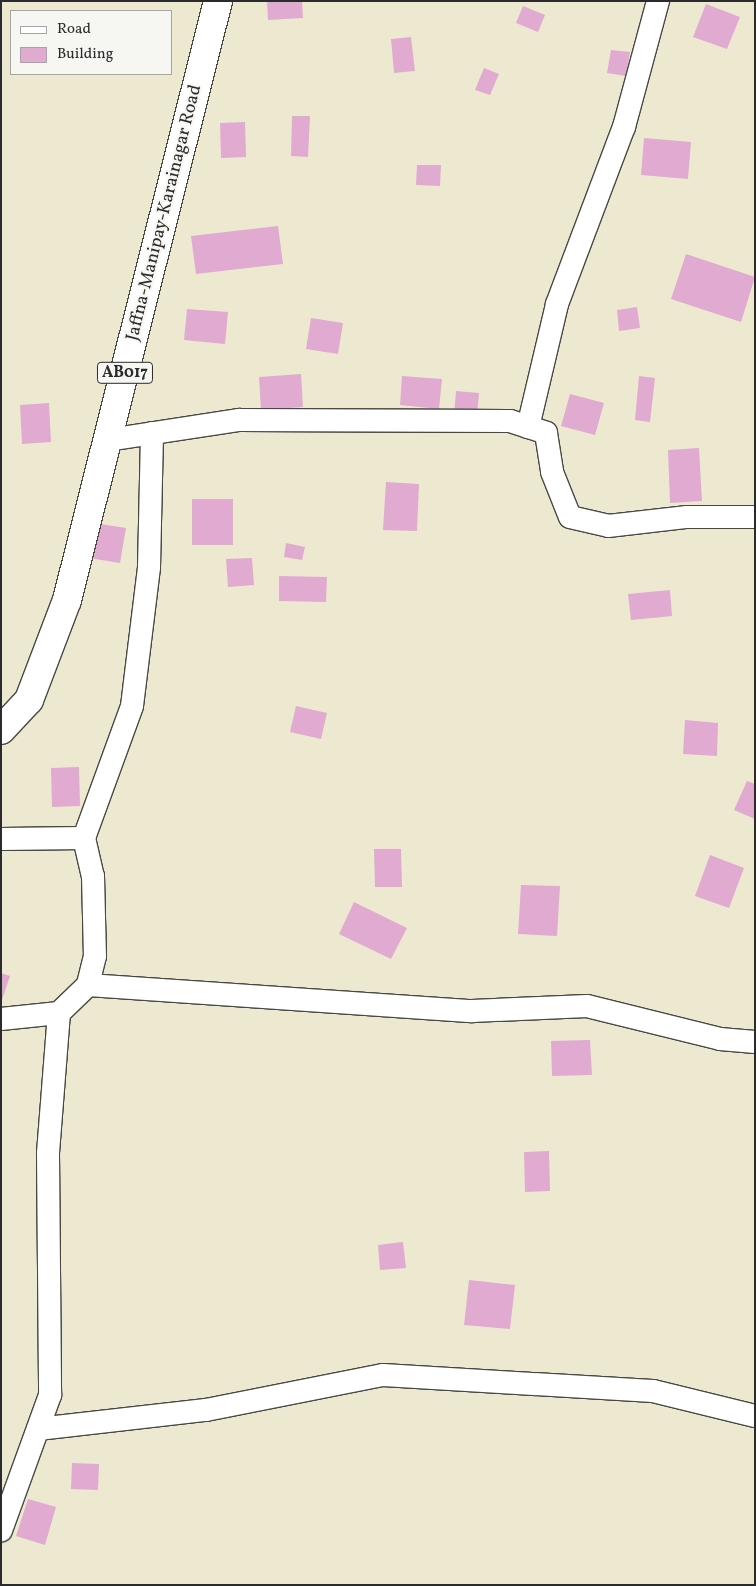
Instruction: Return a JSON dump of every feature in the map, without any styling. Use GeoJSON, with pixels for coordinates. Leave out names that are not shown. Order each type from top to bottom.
{"type":"FeatureCollection","features":[{"type":"Feature","properties":{"kind":"main road","name":"Jaffna-Manipay-Karainagar Road"},"geometry":{"type":"LineString","coordinates":[[1,730],[30,700],[67,600],[218,1]]}},
{"type":"Feature","properties":{"kind":"street"},"geometry":{"type":"LineString","coordinates":[[528,427],[557,304],[624,127],[658,1]]}},
{"type":"Feature","properties":{"kind":"street"},"geometry":{"type":"LineString","coordinates":[[108,440],[239,420],[510,421],[546,433],[552,472],[570,517],[608,526],[687,517],[755,517]]}},
{"type":"Feature","properties":{"kind":"street"},"geometry":{"type":"LineString","coordinates":[[1,1019],[60,1013],[88,985],[95,948],[93,876],[84,838],[132,706],[149,567],[152,433]]}},
{"type":"Feature","properties":{"kind":"street"},"geometry":{"type":"LineString","coordinates":[[1,839],[84,838]]}},
{"type":"Feature","properties":{"kind":"street"},"geometry":{"type":"LineString","coordinates":[[88,985],[472,1011],[586,1006],[720,1039],[755,1042]]}},
{"type":"Feature","properties":{"kind":"street"},"geometry":{"type":"LineString","coordinates":[[1,1530],[50,1395],[48,1154],[60,1013]]}},
{"type":"Feature","properties":{"kind":"street"},"geometry":{"type":"LineString","coordinates":[[38,1429],[206,1410],[384,1375],[653,1391],[755,1416]]}},
{"type":"Feature","properties":{"kind":"building"},"geometry":{"type":"Polygon","coordinates":[[[267,1],[302,1],[303,18],[268,20],[267,1]]]}},
{"type":"Feature","properties":{"kind":"building"},"geometry":{"type":"Polygon","coordinates":[[[706,4],[740,17],[727,49],[693,37],[706,4]]]}},
{"type":"Feature","properties":{"kind":"building"},"geometry":{"type":"Polygon","coordinates":[[[523,6],[545,15],[538,32],[516,23],[523,6]]]}},
{"type":"Feature","properties":{"kind":"building"},"geometry":{"type":"Polygon","coordinates":[[[411,37],[415,71],[394,73],[391,39],[411,37]]]}},
{"type":"Feature","properties":{"kind":"building"},"geometry":{"type":"Polygon","coordinates":[[[611,50],[630,52],[626,76],[607,73],[611,50]]]}},
{"type":"Feature","properties":{"kind":"building"},"geometry":{"type":"Polygon","coordinates":[[[484,68],[499,74],[490,95],[475,90],[484,68]]]}},
{"type":"Feature","properties":{"kind":"building"},"geometry":{"type":"Polygon","coordinates":[[[292,116],[310,116],[308,157],[291,156],[292,116]]]}},
{"type":"Feature","properties":{"kind":"building"},"geometry":{"type":"Polygon","coordinates":[[[245,122],[246,157],[221,158],[220,123],[245,122]]]}},
{"type":"Feature","properties":{"kind":"building"},"geometry":{"type":"Polygon","coordinates":[[[644,138],[691,142],[688,179],[641,175],[644,138]]]}},
{"type":"Feature","properties":{"kind":"building"},"geometry":{"type":"Polygon","coordinates":[[[417,165],[441,165],[440,186],[416,185],[417,165]]]}},
{"type":"Feature","properties":{"kind":"building"},"geometry":{"type":"Polygon","coordinates":[[[278,226],[283,264],[196,274],[191,236],[278,226]]]}},
{"type":"Feature","properties":{"kind":"building"},"geometry":{"type":"Polygon","coordinates":[[[686,254],[755,277],[741,322],[671,299],[686,254]]]}},
{"type":"Feature","properties":{"kind":"building"},"geometry":{"type":"Polygon","coordinates":[[[637,307],[640,328],[619,331],[617,310],[637,307]]]}},
{"type":"Feature","properties":{"kind":"building"},"geometry":{"type":"Polygon","coordinates":[[[187,309],[228,312],[225,344],[184,340],[187,309]]]}},
{"type":"Feature","properties":{"kind":"building"},"geometry":{"type":"Polygon","coordinates":[[[311,318],[343,323],[338,354],[306,349],[311,318]]]}},
{"type":"Feature","properties":{"kind":"building"},"geometry":{"type":"Polygon","coordinates":[[[301,374],[303,407],[261,410],[259,377],[301,374]]]}},
{"type":"Feature","properties":{"kind":"building"},"geometry":{"type":"Polygon","coordinates":[[[402,376],[442,379],[439,409],[400,405],[402,376]]]}},
{"type":"Feature","properties":{"kind":"building"},"geometry":{"type":"Polygon","coordinates":[[[639,376],[655,378],[650,422],[635,420],[639,376]]]}},
{"type":"Feature","properties":{"kind":"building"},"geometry":{"type":"Polygon","coordinates":[[[456,391],[479,393],[477,417],[454,415],[456,391]]]}},
{"type":"Feature","properties":{"kind":"building"},"geometry":{"type":"Polygon","coordinates":[[[570,394],[604,403],[595,435],[561,426],[570,394]]]}},
{"type":"Feature","properties":{"kind":"building"},"geometry":{"type":"Polygon","coordinates":[[[49,403],[51,442],[22,444],[20,405],[49,403]]]}},
{"type":"Feature","properties":{"kind":"building"},"geometry":{"type":"Polygon","coordinates":[[[699,448],[702,501],[670,503],[668,450],[699,448]]]}},
{"type":"Feature","properties":{"kind":"building"},"geometry":{"type":"Polygon","coordinates":[[[386,482],[419,484],[417,531],[383,530],[386,482]]]}},
{"type":"Feature","properties":{"kind":"building"},"geometry":{"type":"Polygon","coordinates":[[[192,499],[233,499],[233,545],[192,545],[192,499]]]}},
{"type":"Feature","properties":{"kind":"building"},"geometry":{"type":"Polygon","coordinates":[[[94,523],[126,528],[120,563],[89,558],[94,523]]]}},
{"type":"Feature","properties":{"kind":"building"},"geometry":{"type":"Polygon","coordinates":[[[286,543],[305,547],[302,560],[284,557],[286,543]]]}},
{"type":"Feature","properties":{"kind":"building"},"geometry":{"type":"Polygon","coordinates":[[[252,558],[254,585],[228,587],[226,559],[252,558]]]}},
{"type":"Feature","properties":{"kind":"building"},"geometry":{"type":"Polygon","coordinates":[[[279,576],[327,577],[326,602],[279,601],[279,576]]]}},
{"type":"Feature","properties":{"kind":"building"},"geometry":{"type":"Polygon","coordinates":[[[670,590],[672,616],[631,620],[628,594],[670,590]]]}},
{"type":"Feature","properties":{"kind":"building"},"geometry":{"type":"Polygon","coordinates":[[[296,706],[327,713],[321,739],[290,732],[296,706]]]}},
{"type":"Feature","properties":{"kind":"building"},"geometry":{"type":"Polygon","coordinates":[[[685,720],[718,723],[717,756],[683,754],[685,720]]]}},
{"type":"Feature","properties":{"kind":"building"},"geometry":{"type":"Polygon","coordinates":[[[79,767],[80,806],[52,807],[51,768],[79,767]]]}},
{"type":"Feature","properties":{"kind":"building"},"geometry":{"type":"Polygon","coordinates":[[[747,781],[755,784],[755,819],[734,810],[747,781]]]}},
{"type":"Feature","properties":{"kind":"building"},"geometry":{"type":"Polygon","coordinates":[[[374,849],[401,849],[402,887],[375,887],[374,849]]]}},
{"type":"Feature","properties":{"kind":"building"},"geometry":{"type":"Polygon","coordinates":[[[710,855],[744,868],[729,908],[695,896],[710,855]]]}},
{"type":"Feature","properties":{"kind":"building"},"geometry":{"type":"Polygon","coordinates":[[[521,885],[560,886],[557,936],[518,934],[521,885]]]}},
{"type":"Feature","properties":{"kind":"building"},"geometry":{"type":"Polygon","coordinates":[[[354,902],[407,928],[391,959],[339,934],[354,902]]]}},
{"type":"Feature","properties":{"kind":"building"},"geometry":{"type":"Polygon","coordinates":[[[1,973],[10,976],[2,1000],[1,1000],[1,973]]]}},
{"type":"Feature","properties":{"kind":"building"},"geometry":{"type":"Polygon","coordinates":[[[590,1040],[592,1075],[552,1076],[551,1041],[590,1040]]]}},
{"type":"Feature","properties":{"kind":"building"},"geometry":{"type":"Polygon","coordinates":[[[549,1151],[550,1191],[525,1192],[524,1152],[549,1151]]]}},
{"type":"Feature","properties":{"kind":"building"},"geometry":{"type":"Polygon","coordinates":[[[403,1242],[406,1268],[380,1270],[378,1245],[403,1242]]]}},
{"type":"Feature","properties":{"kind":"building"},"geometry":{"type":"Polygon","coordinates":[[[469,1280],[515,1285],[510,1329],[464,1325],[469,1280]]]}},
{"type":"Feature","properties":{"kind":"building"},"geometry":{"type":"Polygon","coordinates":[[[72,1463],[99,1464],[98,1490],[71,1489],[72,1463]]]}},
{"type":"Feature","properties":{"kind":"building"},"geometry":{"type":"Polygon","coordinates":[[[28,1499],[56,1507],[45,1545],[16,1536],[28,1499]]]}}]}
